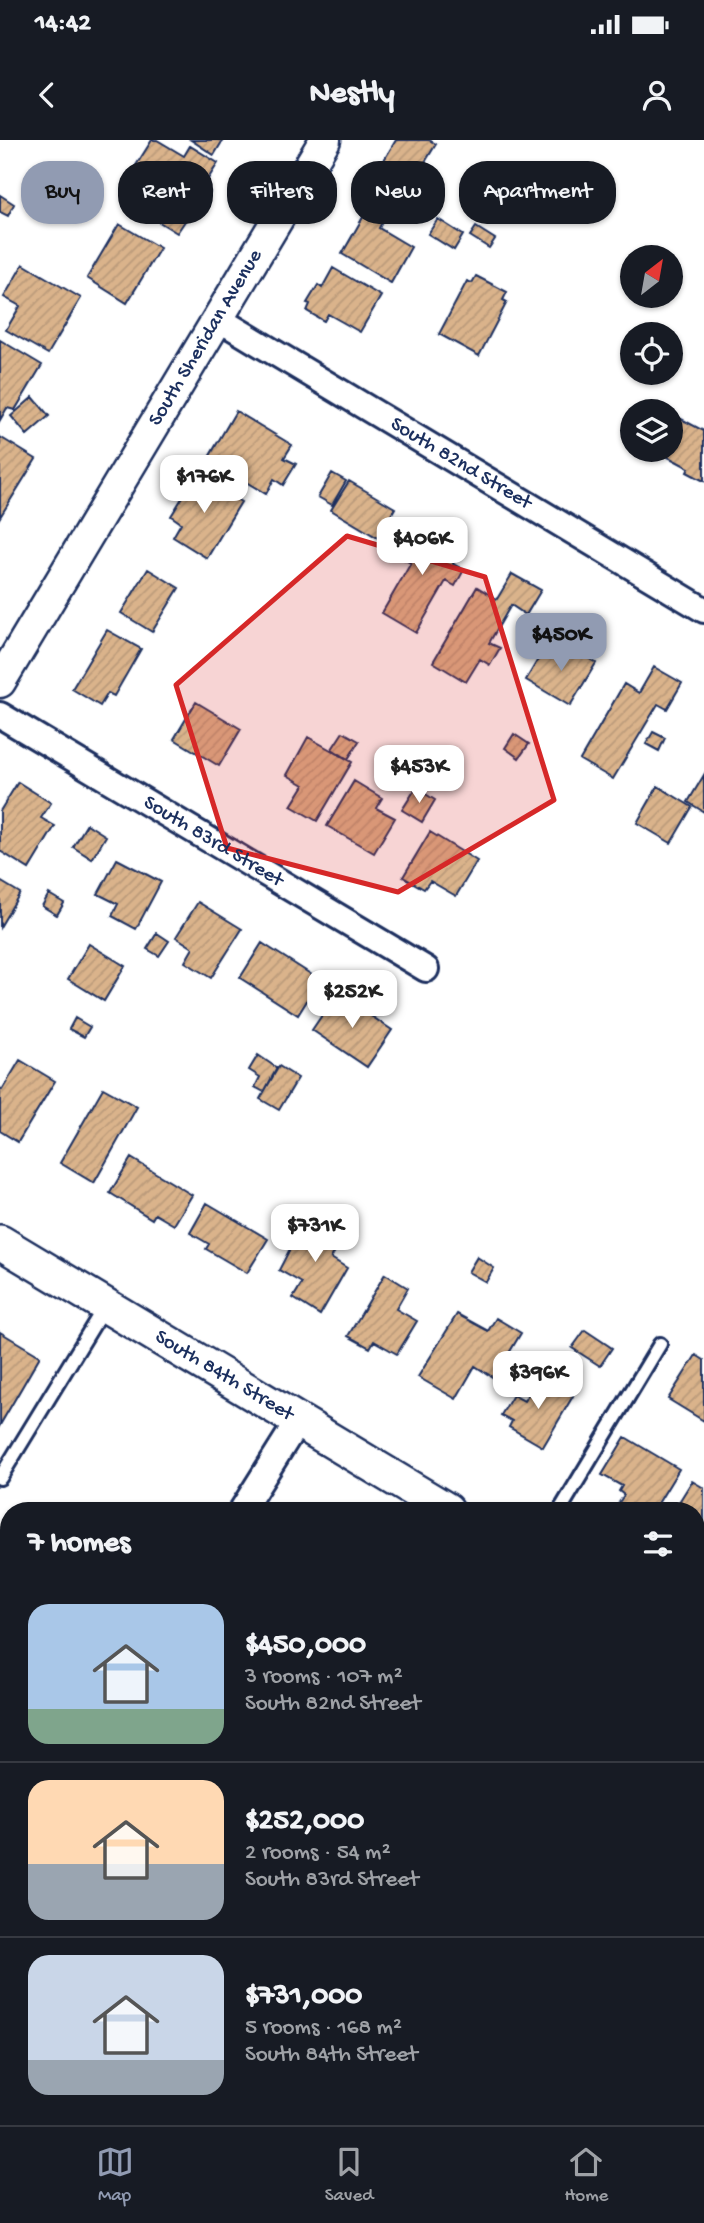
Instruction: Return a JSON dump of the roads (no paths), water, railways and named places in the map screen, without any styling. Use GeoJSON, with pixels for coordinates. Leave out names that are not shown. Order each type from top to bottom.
{"type":"FeatureCollection","features":[{"type":"Feature","properties":{"kind":"main road","name":"South 84th Street"},"geometry":{"type":"LineString","coordinates":[[0,1242],[434,1502]]}},
{"type":"Feature","properties":{"kind":"street","name":"South Sheridan Avenue"},"geometry":{"type":"LineString","coordinates":[[0,682],[325,140]]}},
{"type":"Feature","properties":{"kind":"street","name":"South 82nd Street"},"geometry":{"type":"LineString","coordinates":[[217,318],[704,610]]}},
{"type":"Feature","properties":{"kind":"street","name":"South 83rd Street"},"geometry":{"type":"LineString","coordinates":[[0,715],[426,969]]}},
{"type":"Feature","properties":{"kind":"street"},"geometry":{"type":"LineString","coordinates":[[247,1502],[298,1421]]}},
{"type":"Feature","properties":{"kind":"lane"},"geometry":{"type":"LineString","coordinates":[[0,1478],[105,1306]]}},
{"type":"Feature","properties":{"kind":"lane"},"geometry":{"type":"LineString","coordinates":[[565,1502],[660,1344]]}}]}
